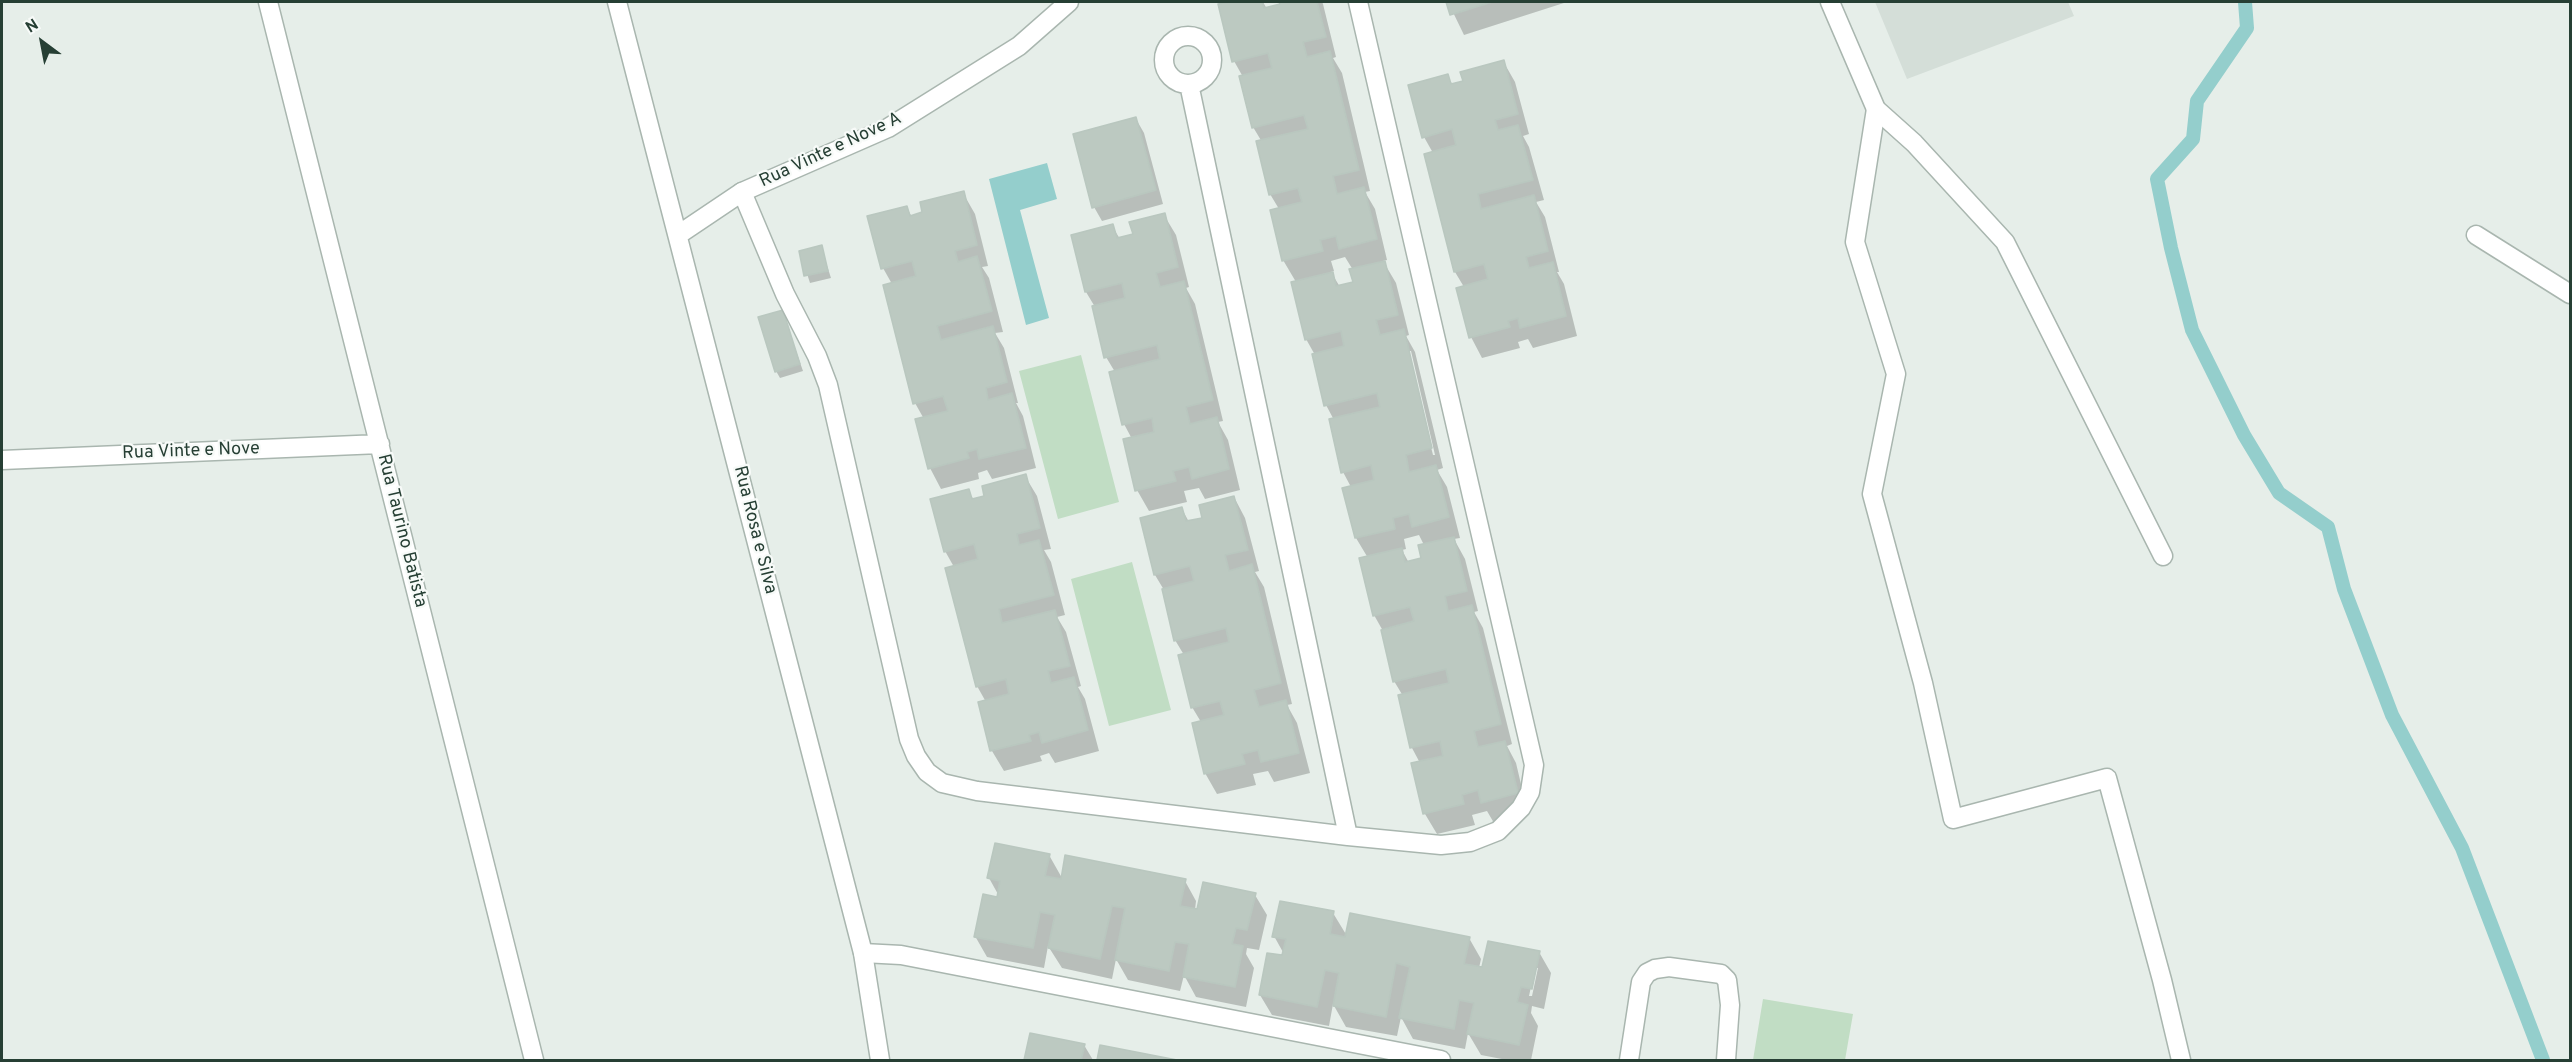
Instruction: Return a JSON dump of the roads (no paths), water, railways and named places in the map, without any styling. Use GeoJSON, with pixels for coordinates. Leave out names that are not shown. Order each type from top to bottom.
{"type":"FeatureCollection","features":[{"type":"Feature","properties":{"kind":"street","name":"Rua Taurino Batista"},"geometry":{"type":"LineString","coordinates":[[268,2],[534,1060]]}},
{"type":"Feature","properties":{"kind":"street","name":"Rua Rosa e Silva"},"geometry":{"type":"LineString","coordinates":[[617,2],[863,953],[880,1060]]}},
{"type":"Feature","properties":{"kind":"street","name":"Rua Vinte e Nove A"},"geometry":{"type":"LineString","coordinates":[[678,235],[742,192],[888,128],[1019,46],[1069,2]]}},
{"type":"Feature","properties":{"kind":"street"},"geometry":{"type":"LineString","coordinates":[[742,192],[828,385],[909,739],[916,756],[927,772],[942,783],[977,791],[1348,836],[1441,845],[1470,842],[1498,831],[1521,808],[1530,792],[1534,765],[1358,2]]}},
{"type":"Feature","properties":{"kind":"street"},"geometry":{"type":"LineString","coordinates":[[1830,2],[1876,108],[1914,143],[2005,242],[2163,556]]}},
{"type":"Feature","properties":{"kind":"street"},"geometry":{"type":"LineString","coordinates":[[1190,84],[1348,836]]}},
{"type":"Feature","properties":{"kind":"street"},"geometry":{"type":"LineString","coordinates":[[1876,108],[1855,242],[1896,374],[1872,494],[1923,683],[1953,819],[2108,778],[2181,1060]]}},
{"type":"Feature","properties":{"kind":"street"},"geometry":{"type":"LineString","coordinates":[[2476,235],[2571,294]]}},
{"type":"Feature","properties":{"kind":"street","name":"Rua Vinte e Nove"},"geometry":{"type":"LineString","coordinates":[[2,460],[380,444]]}},
{"type":"Feature","properties":{"kind":"street"},"geometry":{"type":"LineString","coordinates":[[863,953],[901,955],[1441,1060]]}},
{"type":"Feature","properties":{"kind":"street"},"geometry":{"type":"LineString","coordinates":[[1629,1060],[1641,982],[1647,973],[1669,967],[1721,974],[1727,980],[1730,1005],[1726,1060]]}},
{"type":"Feature","properties":{"kind":"water"},"geometry":{"type":"Polygon","coordinates":[[[1047,163],[1057,199],[1020,210],[1049,318],[1026,325],[989,179],[1047,163]]]}},
{"type":"Feature","properties":{"kind":"waterway"},"geometry":{"type":"LineString","coordinates":[[2245,2],[2247,28],[2197,101],[2193,139],[2157,179],[2171,248],[2192,330],[2244,435],[2279,493],[2328,527],[2344,589],[2392,715],[2462,848],[2543,1060]]}}]}
